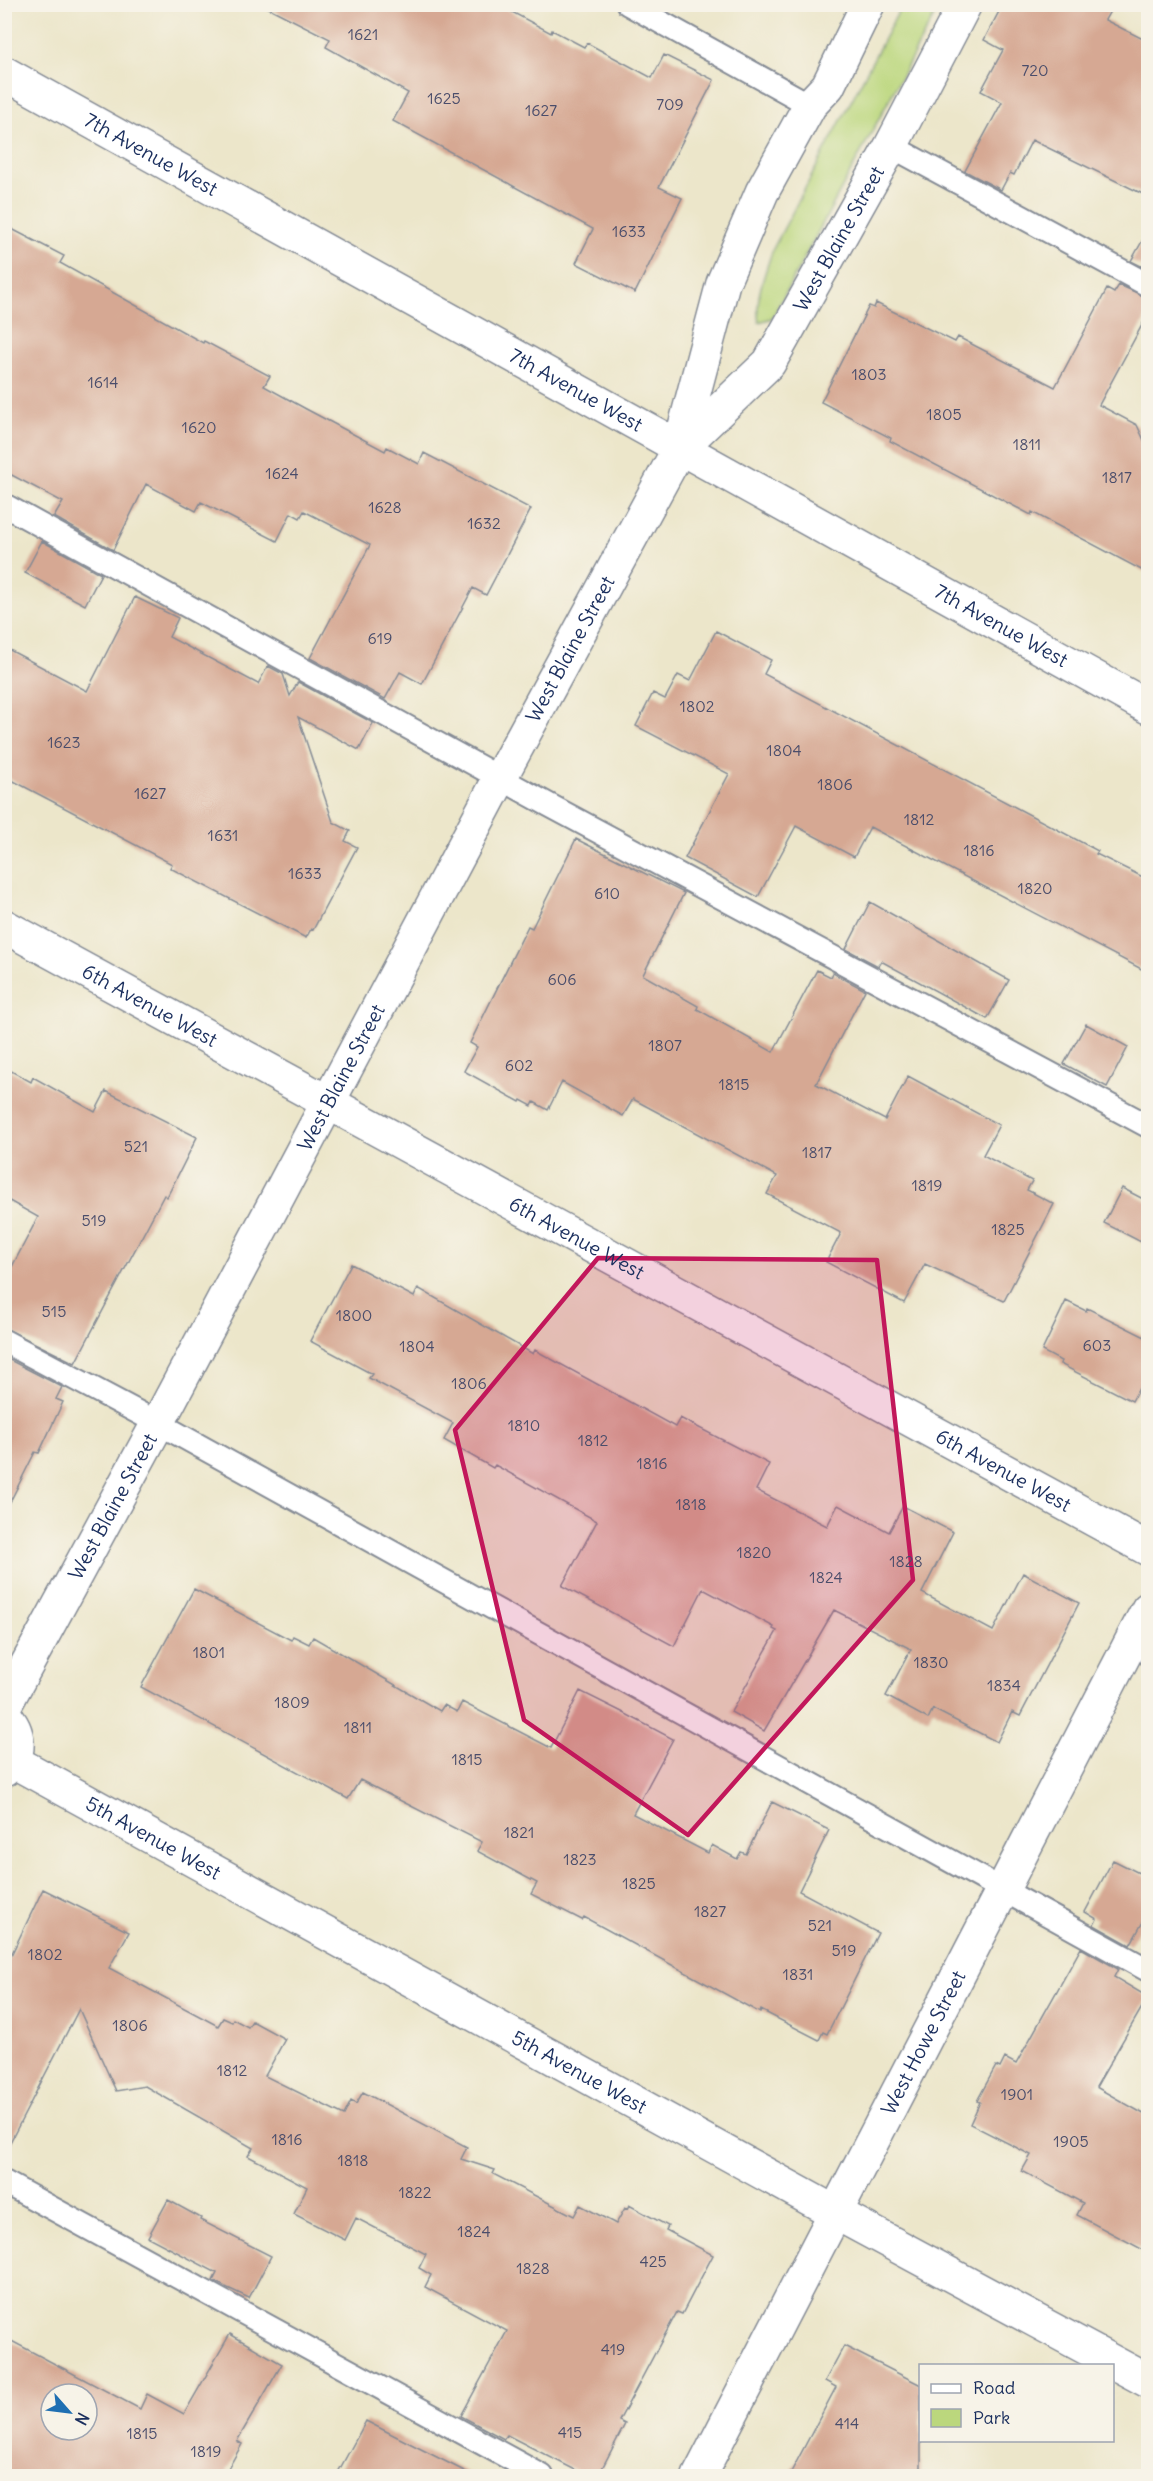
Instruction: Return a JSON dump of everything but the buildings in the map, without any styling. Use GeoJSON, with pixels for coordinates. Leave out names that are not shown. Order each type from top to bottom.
{"type":"FeatureCollection","features":[{"type":"Feature","properties":{"kind":"street","name":"West Blaine Street"},"geometry":{"type":"LineString","coordinates":[[4,1707],[158,1423],[327,1100],[679,449],[723,283],[762,192],[810,105],[828,86],[868,4]]}},
{"type":"Feature","properties":{"kind":"street","name":"West Blaine Street"},"geometry":{"type":"LineString","coordinates":[[679,449],[769,363],[891,146],[965,4]]}},
{"type":"Feature","properties":{"kind":"street","name":"7th Avenue West"},"geometry":{"type":"LineString","coordinates":[[4,74],[1149,707]]}},
{"type":"Feature","properties":{"kind":"street","name":"6th Avenue West"},"geometry":{"type":"LineString","coordinates":[[4,926],[1149,1549]]}},
{"type":"Feature","properties":{"kind":"street","name":"West Howe Street"},"geometry":{"type":"LineString","coordinates":[[699,2476],[1149,1609]]}},
{"type":"Feature","properties":{"kind":"street"},"geometry":{"type":"LineString","coordinates":[[4,1715],[13,1724],[18,1746],[9,1766]]}},
{"type":"Feature","properties":{"kind":"street","name":"5th Avenue West"},"geometry":{"type":"LineString","coordinates":[[9,1766],[1149,2381]]}},
{"type":"Feature","properties":{"kind":"lane"},"geometry":{"type":"LineString","coordinates":[[628,4],[810,105]]}},
{"type":"Feature","properties":{"kind":"lane"},"geometry":{"type":"LineString","coordinates":[[891,146],[1149,285]]}},
{"type":"Feature","properties":{"kind":"lane"},"geometry":{"type":"LineString","coordinates":[[4,505],[500,778],[1149,1126]]}},
{"type":"Feature","properties":{"kind":"lane"},"geometry":{"type":"LineString","coordinates":[[4,1341],[158,1423],[1149,1970]]}},
{"type":"Feature","properties":{"kind":"lane"},"geometry":{"type":"LineString","coordinates":[[4,2182],[542,2476]]}},
{"type":"Feature","properties":{"kind":"highlighted area"},"geometry":{"type":"Polygon","coordinates":[[[598,1258],[877,1260],[913,1580],[688,1835],[524,1720],[455,1430],[598,1258]]]}},
{"type":"Feature","properties":{"kind":"green space"},"geometry":{"type":"Polygon","coordinates":[[[902,5],[940,5],[772,318],[759,322],[759,295],[773,249],[902,5]]]}}]}
